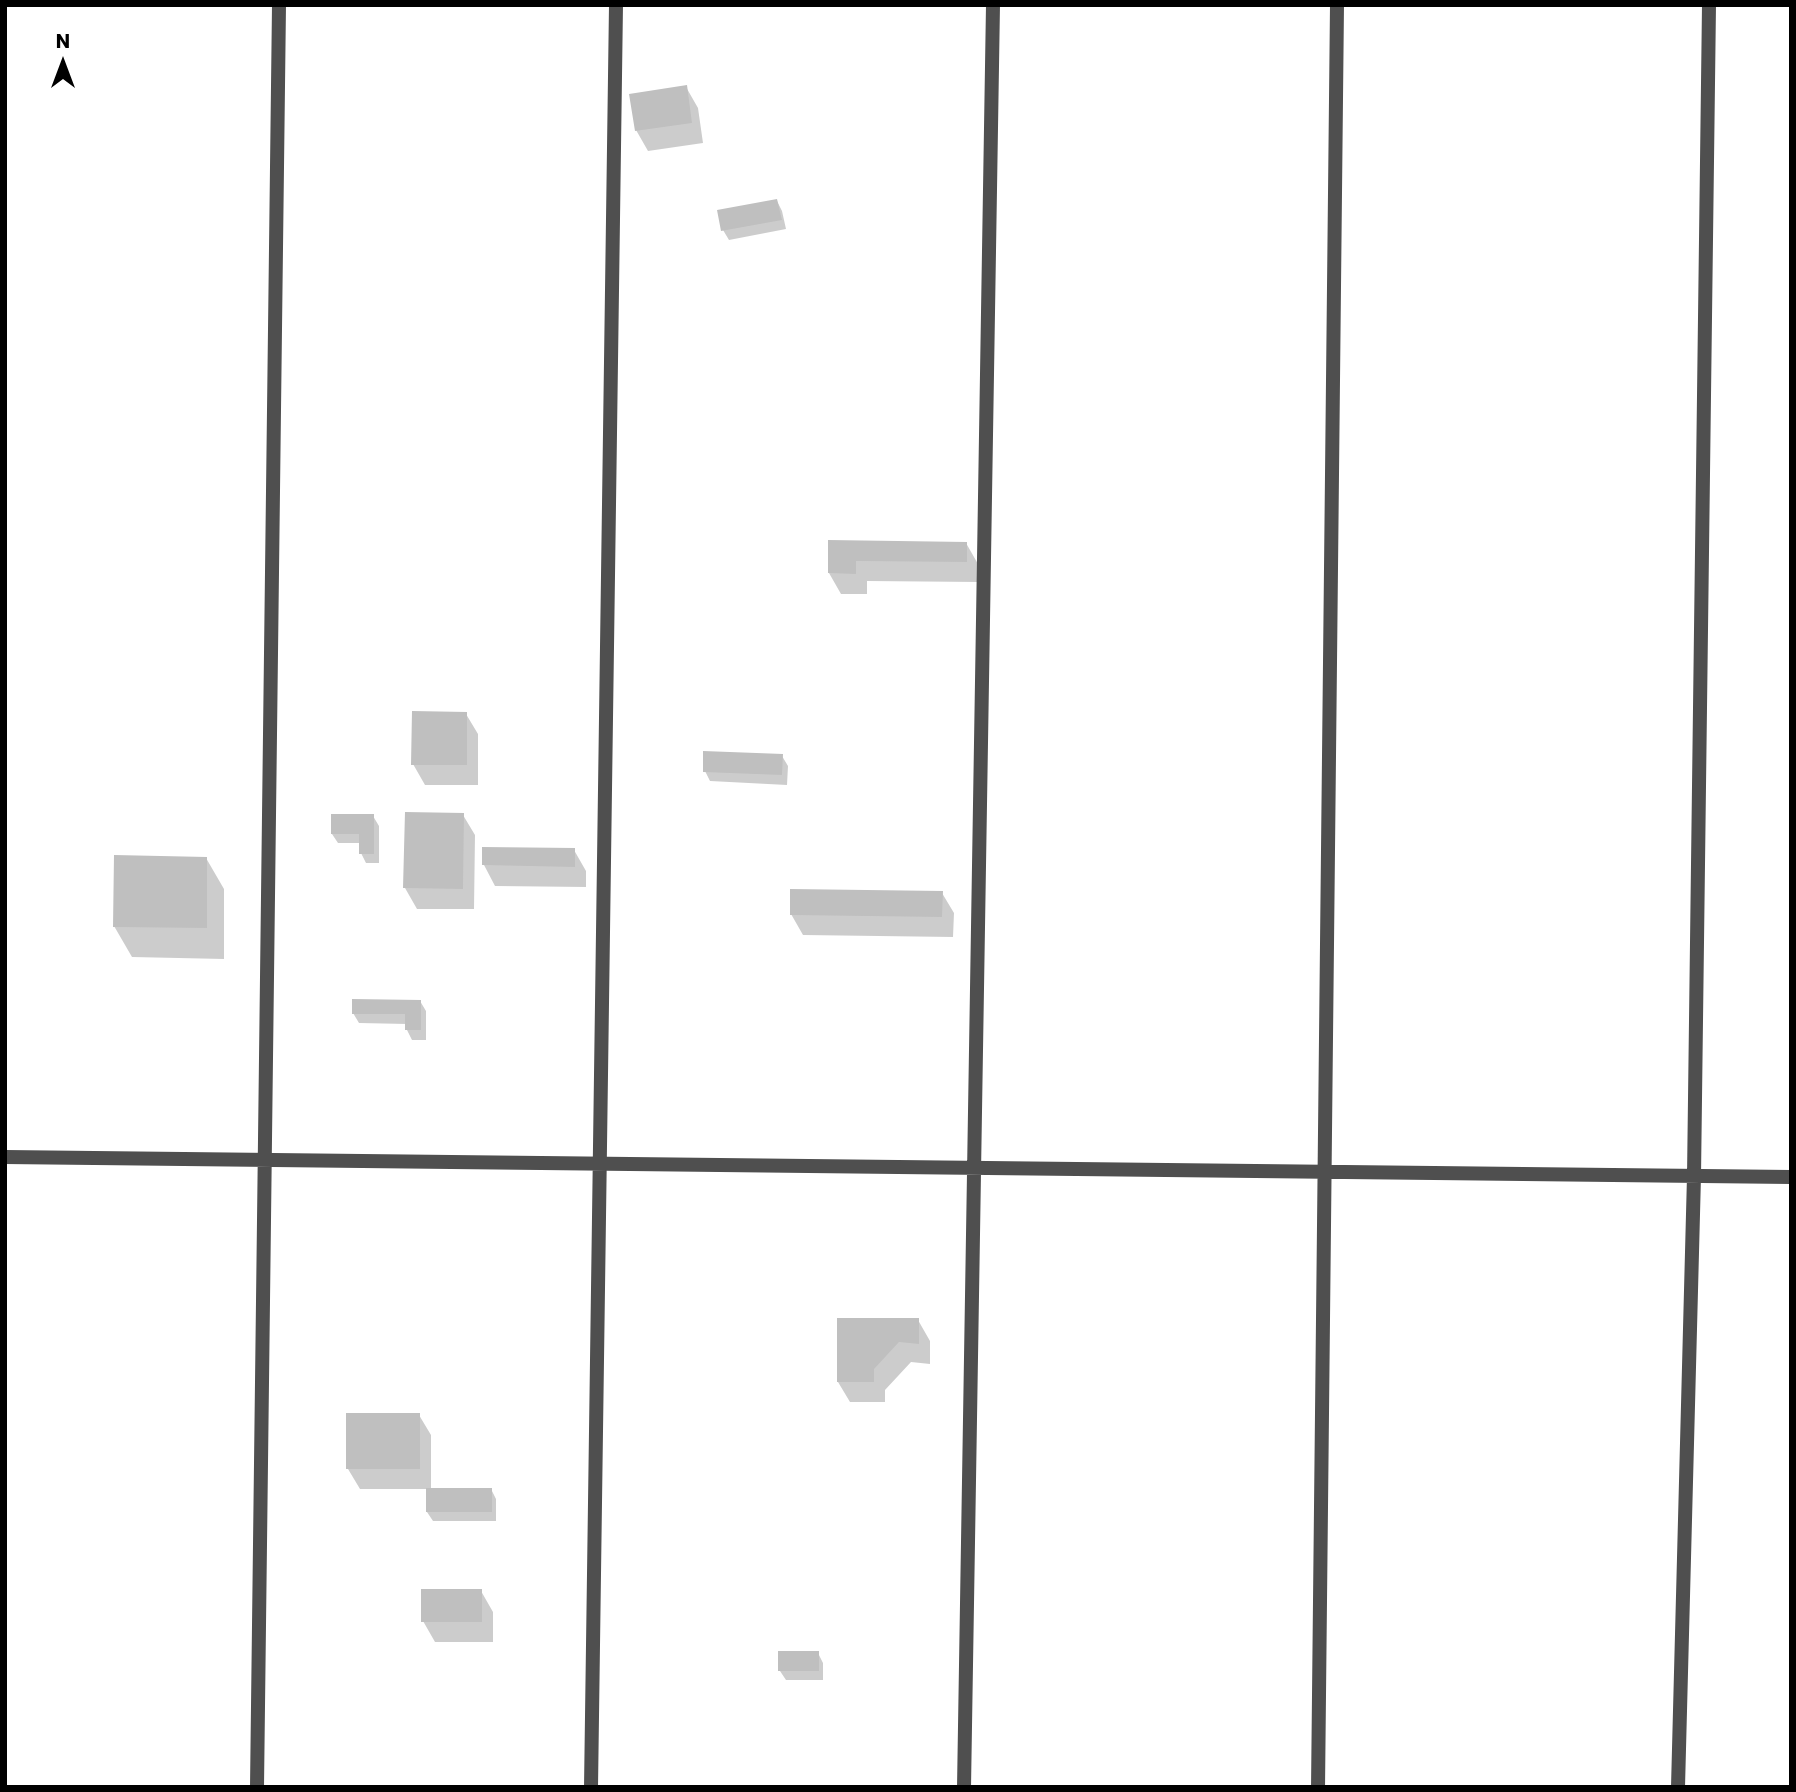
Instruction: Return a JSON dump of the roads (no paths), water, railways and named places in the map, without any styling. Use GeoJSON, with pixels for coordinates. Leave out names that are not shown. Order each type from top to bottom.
{"type":"FeatureCollection","features":[{"type":"Feature","properties":{"kind":"street"},"geometry":{"type":"LineString","coordinates":[[257,1787],[279,5]]}},
{"type":"Feature","properties":{"kind":"street"},"geometry":{"type":"LineString","coordinates":[[591,1787],[616,5]]}},
{"type":"Feature","properties":{"kind":"street"},"geometry":{"type":"LineString","coordinates":[[964,1787],[993,5]]}},
{"type":"Feature","properties":{"kind":"street"},"geometry":{"type":"LineString","coordinates":[[1318,1787],[1337,5]]}},
{"type":"Feature","properties":{"kind":"street"},"geometry":{"type":"LineString","coordinates":[[1678,1787],[1694,1176],[1709,5]]}},
{"type":"Feature","properties":{"kind":"street"},"geometry":{"type":"LineString","coordinates":[[5,1157],[1791,1177]]}}]}
